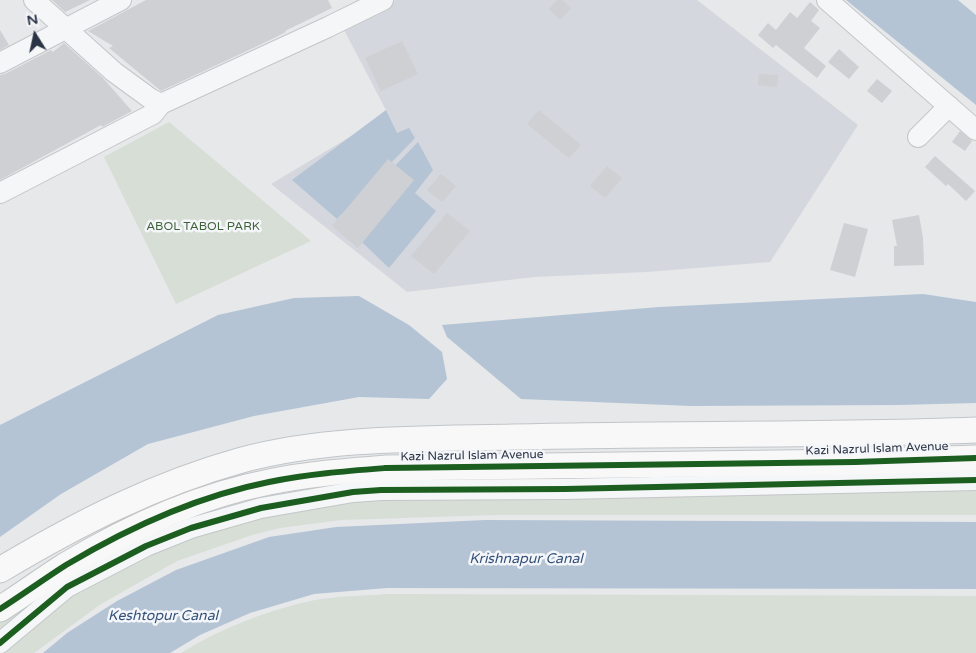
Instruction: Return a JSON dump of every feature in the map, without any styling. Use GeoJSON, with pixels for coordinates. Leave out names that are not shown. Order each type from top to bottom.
{"type":"FeatureCollection","features":[{"type":"Feature","properties":{"kind":"main road","name":"Kazi Nazrul Islam Avenue"},"geometry":{"type":"LineString","coordinates":[[0,570],[106,511],[162,486],[245,460],[320,446],[438,439],[976,430]]}},
{"type":"Feature","properties":{"kind":"main road","name":"Kazi Nazrul Islam Avenue"},"geometry":{"type":"LineString","coordinates":[[2,611],[66,565],[118,537],[170,513],[216,496],[269,482],[322,473],[386,468],[856,462],[976,458]]}},
{"type":"Feature","properties":{"kind":"street"},"geometry":{"type":"LineString","coordinates":[[34,0],[114,72],[150,100],[161,104]]}},
{"type":"Feature","properties":{"kind":"street"},"geometry":{"type":"LineString","coordinates":[[0,63],[121,0]]}},
{"type":"Feature","properties":{"kind":"street"},"geometry":{"type":"LineString","coordinates":[[0,193],[153,114],[161,104],[383,0]]}},
{"type":"Feature","properties":{"kind":"street"},"geometry":{"type":"LineString","coordinates":[[827,0],[976,130]]}},
{"type":"Feature","properties":{"kind":"street"},"geometry":{"type":"LineString","coordinates":[[918,137],[949,106]]}},
{"type":"Feature","properties":{"kind":"street"},"geometry":{"type":"LineString","coordinates":[[0,643],[67,587],[146,546],[192,528],[261,508],[295,501],[353,492],[381,490],[976,480]]}},
{"type":"Feature","properties":{"kind":"shaded area"},"geometry":{"type":"Polygon","coordinates":[[[396,0],[697,0],[858,125],[770,262],[647,272],[534,277],[407,292],[271,184],[388,114],[342,26],[396,0]]]}},
{"type":"Feature","properties":{"kind":"green space","name":"ABOL TABOL PARK"},"geometry":{"type":"Polygon","coordinates":[[[169,122],[311,241],[176,304],[104,157],[169,122]]]}},
{"type":"Feature","properties":{"kind":"green space"},"geometry":{"type":"Polygon","coordinates":[[[976,479],[976,515],[495,515],[341,520],[280,528],[252,535],[177,561],[101,604],[34,653],[0,653],[0,623],[73,577],[304,495],[976,479]]]}},
{"type":"Feature","properties":{"kind":"green space"},"geometry":{"type":"Polygon","coordinates":[[[387,594],[976,596],[976,653],[181,653],[245,621],[297,604],[342,597],[387,594]]]}},
{"type":"Feature","properties":{"kind":"water"},"geometry":{"type":"Polygon","coordinates":[[[846,0],[958,0],[976,15],[976,105],[846,0]]]}},
{"type":"Feature","properties":{"kind":"water"},"geometry":{"type":"Polygon","coordinates":[[[386,110],[397,133],[409,128],[415,138],[337,219],[292,180],[386,110]]]}},
{"type":"Feature","properties":{"kind":"water"},"geometry":{"type":"Polygon","coordinates":[[[418,142],[433,170],[415,193],[436,211],[389,268],[341,222],[418,142]]]}},
{"type":"Feature","properties":{"kind":"water"},"geometry":{"type":"Polygon","coordinates":[[[923,294],[976,302],[976,403],[691,406],[521,399],[447,337],[442,325],[659,307],[923,294]]]}},
{"type":"Feature","properties":{"kind":"water"},"geometry":{"type":"Polygon","coordinates":[[[359,296],[409,325],[442,352],[447,379],[429,399],[359,397],[254,416],[148,444],[61,494],[0,537],[0,425],[218,315],[294,298],[359,296]]]}},
{"type":"Feature","properties":{"kind":"water","name":"Keshtopur Canal"},"geometry":{"type":"Polygon","coordinates":[[[485,520],[976,522],[976,589],[387,588],[314,594],[250,613],[200,635],[170,653],[43,653],[67,633],[117,601],[176,570],[269,537],[336,527],[485,520]]]}},
{"type":"Feature","properties":{"kind":"building"},"geometry":{"type":"Polygon","coordinates":[[[52,0],[90,0],[65,12],[52,0]]]}},
{"type":"Feature","properties":{"kind":"building"},"geometry":{"type":"Polygon","coordinates":[[[146,0],[328,0],[332,8],[266,42],[161,91],[109,48],[113,46],[88,31],[146,0]]]}},
{"type":"Feature","properties":{"kind":"building"},"geometry":{"type":"Polygon","coordinates":[[[557,0],[562,0],[571,8],[560,20],[549,9],[557,0]]]}},
{"type":"Feature","properties":{"kind":"building"},"geometry":{"type":"Polygon","coordinates":[[[810,2],[819,10],[811,21],[820,28],[804,48],[826,66],[817,78],[776,45],[773,48],[758,35],[768,23],[776,30],[790,12],[797,18],[810,2]]]}},
{"type":"Feature","properties":{"kind":"building"},"geometry":{"type":"Polygon","coordinates":[[[0,30],[9,45],[0,50],[0,30]]]}},
{"type":"Feature","properties":{"kind":"building"},"geometry":{"type":"Polygon","coordinates":[[[402,41],[418,74],[381,91],[365,58],[402,41]]]}},
{"type":"Feature","properties":{"kind":"building"},"geometry":{"type":"Polygon","coordinates":[[[64,43],[103,78],[132,111],[102,127],[101,125],[0,180],[0,75],[51,50],[53,52],[64,43]]]}},
{"type":"Feature","properties":{"kind":"building"},"geometry":{"type":"Polygon","coordinates":[[[839,49],[859,67],[849,79],[828,62],[839,49]]]}},
{"type":"Feature","properties":{"kind":"building"},"geometry":{"type":"Polygon","coordinates":[[[759,74],[778,75],[777,87],[758,85],[759,74]]]}},
{"type":"Feature","properties":{"kind":"building"},"geometry":{"type":"Polygon","coordinates":[[[877,79],[892,91],[882,103],[867,91],[877,79]]]}},
{"type":"Feature","properties":{"kind":"building"},"geometry":{"type":"Polygon","coordinates":[[[539,110],[581,145],[569,158],[527,124],[539,110]]]}},
{"type":"Feature","properties":{"kind":"building"},"geometry":{"type":"Polygon","coordinates":[[[960,131],[972,141],[965,151],[952,142],[960,131]]]}},
{"type":"Feature","properties":{"kind":"building"},"geometry":{"type":"Polygon","coordinates":[[[935,156],[975,191],[966,201],[948,184],[946,186],[925,167],[935,156]]]}},
{"type":"Feature","properties":{"kind":"building"},"geometry":{"type":"Polygon","coordinates":[[[388,159],[414,180],[358,248],[332,226],[388,159]]]}},
{"type":"Feature","properties":{"kind":"building"},"geometry":{"type":"Polygon","coordinates":[[[607,166],[622,178],[605,198],[590,186],[607,166]]]}},
{"type":"Feature","properties":{"kind":"building"},"geometry":{"type":"Polygon","coordinates":[[[441,174],[456,186],[442,202],[427,190],[441,174]]]}},
{"type":"Feature","properties":{"kind":"building"},"geometry":{"type":"Polygon","coordinates":[[[447,213],[470,231],[434,274],[411,256],[447,213]]]}},
{"type":"Feature","properties":{"kind":"building"},"geometry":{"type":"Polygon","coordinates":[[[919,215],[923,238],[924,265],[894,266],[894,246],[897,246],[892,220],[919,215]]]}},
{"type":"Feature","properties":{"kind":"building"},"geometry":{"type":"Polygon","coordinates":[[[844,223],[868,229],[855,277],[830,270],[844,223]]]}},
{"type":"Feature","properties":{"kind":"cycle path"},"geometry":{"type":"LineString","coordinates":[[0,609],[66,565],[139,526],[216,496],[242,488],[298,477],[386,468],[855,462],[976,458]]}},
{"type":"Feature","properties":{"kind":"cycle path"},"geometry":{"type":"LineString","coordinates":[[0,643],[67,587],[146,546],[191,528],[261,508],[353,492],[976,480]]}},
{"type":"Feature","properties":{"kind":"water label","name":"Krishnapur Canal"},"geometry":{"type":"Point","coordinates":[526,559]}}]}
